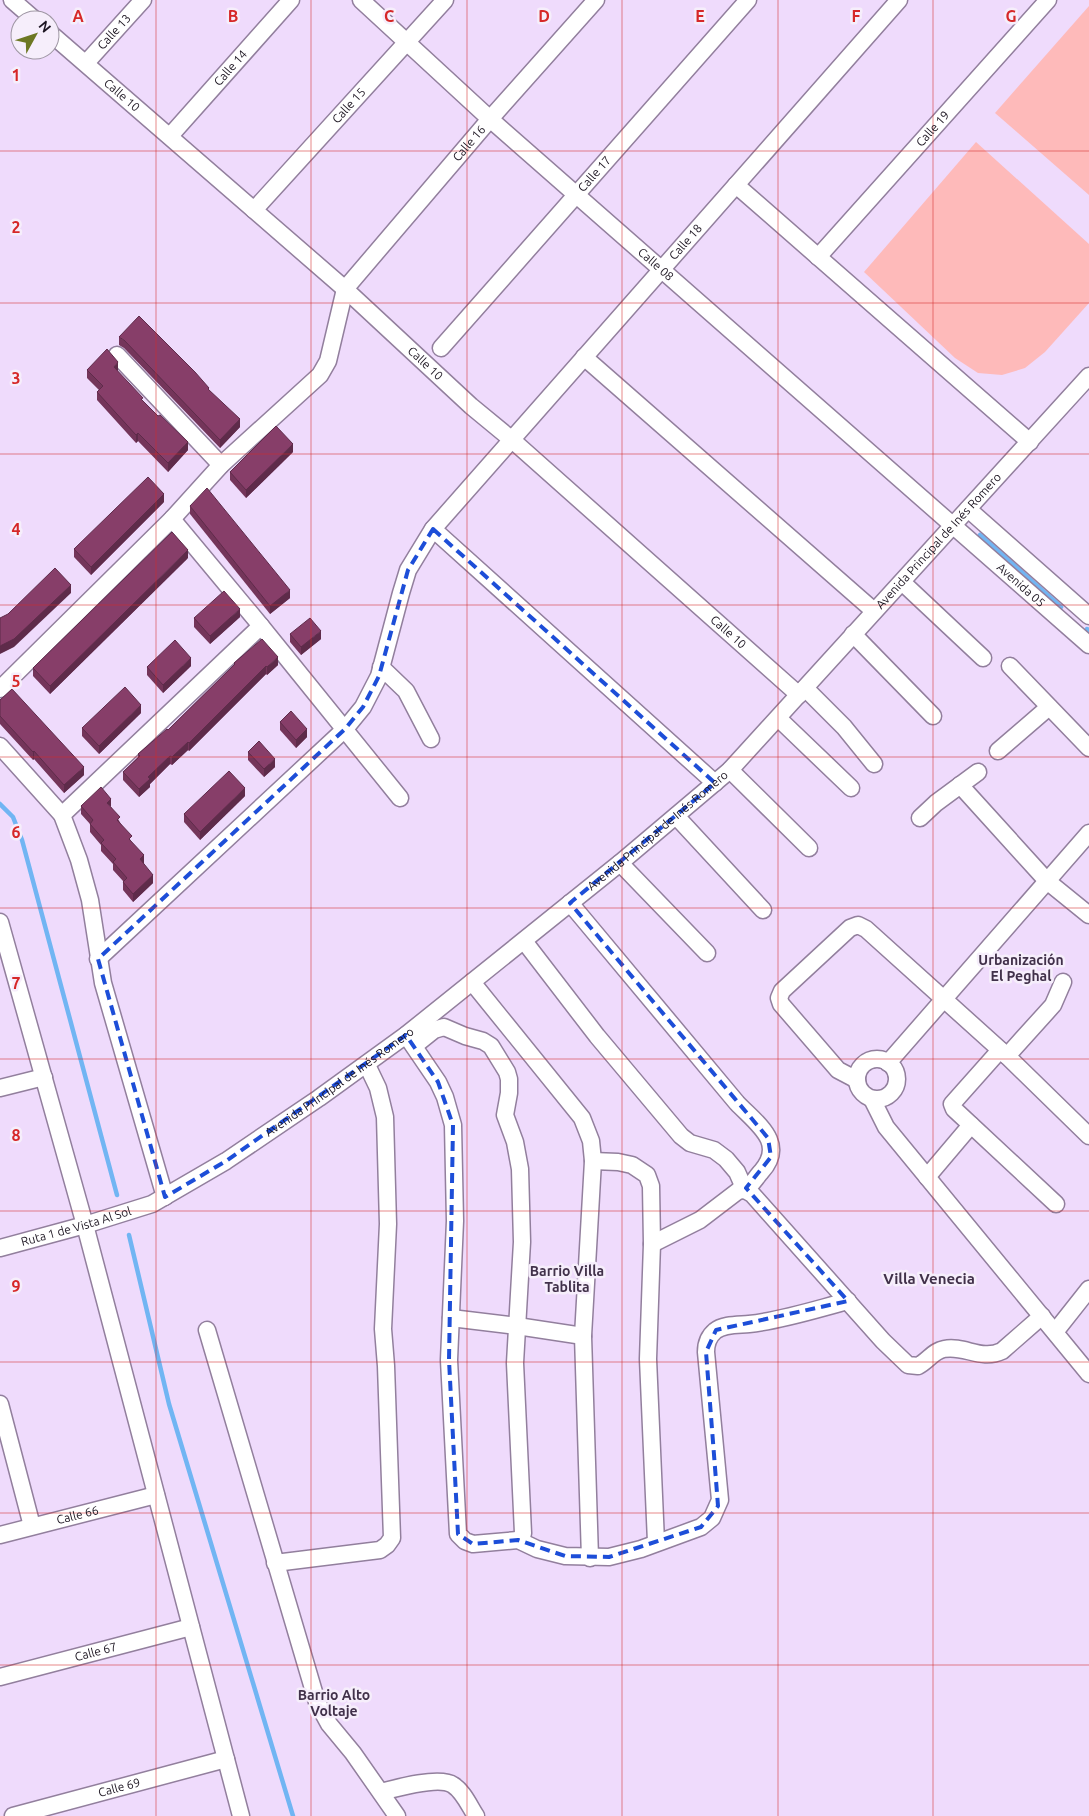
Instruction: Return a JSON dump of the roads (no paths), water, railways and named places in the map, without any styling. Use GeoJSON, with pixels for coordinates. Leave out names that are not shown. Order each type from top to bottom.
{"type":"FeatureCollection","features":[{"type":"Feature","properties":{"kind":"street"},"geometry":{"type":"LineString","coordinates":[[12,0],[24,10]]}},
{"type":"Feature","properties":{"kind":"street","name":"Calle 13"},"geometry":{"type":"LineString","coordinates":[[86,64],[143,0]]}},
{"type":"Feature","properties":{"kind":"street","name":"Calle 14"},"geometry":{"type":"LineString","coordinates":[[170,136],[291,0]]}},
{"type":"Feature","properties":{"kind":"street","name":"Calle 08"},"geometry":{"type":"LineString","coordinates":[[360,0],[490,119],[954,526]]}},
{"type":"Feature","properties":{"kind":"street","name":"Calle 15"},"geometry":{"type":"LineString","coordinates":[[254,210],[445,0]]}},
{"type":"Feature","properties":{"kind":"street","name":"Calle 16"},"geometry":{"type":"LineString","coordinates":[[345,289],[490,119],[596,0]]}},
{"type":"Feature","properties":{"kind":"street","name":"Calle 17"},"geometry":{"type":"LineString","coordinates":[[441,348],[748,0]]}},
{"type":"Feature","properties":{"kind":"street","name":"Calle 18"},"geometry":{"type":"LineString","coordinates":[[98,959],[345,730],[363,707],[379,676],[400,593],[408,570],[433,528],[899,0]]}},
{"type":"Feature","properties":{"kind":"street","name":"Calle 19"},"geometry":{"type":"LineString","coordinates":[[818,257],[1048,0]]}},
{"type":"Feature","properties":{"kind":"street","name":"Calle 10"},"geometry":{"type":"LineString","coordinates":[[60,42],[345,289],[471,406],[844,728],[874,764]]}},
{"type":"Feature","properties":{"kind":"street"},"geometry":{"type":"LineString","coordinates":[[736,185],[1030,442]]}},
{"type":"Feature","properties":{"kind":"street"},"geometry":{"type":"LineString","coordinates":[[0,688],[172,519],[221,465],[320,376],[328,362],[345,289]]}},
{"type":"Feature","properties":{"kind":"street"},"geometry":{"type":"LineString","coordinates":[[116,355],[221,465]]}},
{"type":"Feature","properties":{"kind":"street"},"geometry":{"type":"LineString","coordinates":[[584,356],[874,611]]}},
{"type":"Feature","properties":{"kind":"street","name":"Avenida Principal de Inés Romero"},"geometry":{"type":"LineString","coordinates":[[158,1200],[226,1161],[367,1064],[410,1040],[472,982],[620,863],[730,770],[1089,376]]}},
{"type":"Feature","properties":{"kind":"street","name":"Avenida 05"},"geometry":{"type":"LineString","coordinates":[[968,509],[1086,608]]}},
{"type":"Feature","properties":{"kind":"street"},"geometry":{"type":"LineString","coordinates":[[172,519],[400,798]]}},
{"type":"Feature","properties":{"kind":"street","name":"Avenida 05"},"geometry":{"type":"LineString","coordinates":[[954,526],[1089,645]]}},
{"type":"Feature","properties":{"kind":"street"},"geometry":{"type":"LineString","coordinates":[[433,528],[715,783]]}},
{"type":"Feature","properties":{"kind":"street"},"geometry":{"type":"LineString","coordinates":[[902,582],[983,658]]}},
{"type":"Feature","properties":{"kind":"street"},"geometry":{"type":"LineString","coordinates":[[1066,625],[1086,608]]}},
{"type":"Feature","properties":{"kind":"street"},"geometry":{"type":"LineString","coordinates":[[62,815],[261,626]]}},
{"type":"Feature","properties":{"kind":"street"},"geometry":{"type":"LineString","coordinates":[[853,634],[933,716]]}},
{"type":"Feature","properties":{"kind":"street"},"geometry":{"type":"LineString","coordinates":[[1010,666],[1089,748]]}},
{"type":"Feature","properties":{"kind":"street"},"geometry":{"type":"LineString","coordinates":[[381,667],[406,691],[431,739]]}},
{"type":"Feature","properties":{"kind":"street"},"geometry":{"type":"LineString","coordinates":[[998,751],[1049,707]]}},
{"type":"Feature","properties":{"kind":"street"},"geometry":{"type":"LineString","coordinates":[[778,718],[851,788]]}},
{"type":"Feature","properties":{"kind":"street"},"geometry":{"type":"LineString","coordinates":[[0,746],[62,815],[79,860],[90,900],[103,983],[158,1200]]}},
{"type":"Feature","properties":{"kind":"street"},"geometry":{"type":"LineString","coordinates":[[730,770],[809,848]]}},
{"type":"Feature","properties":{"kind":"street"},"geometry":{"type":"LineString","coordinates":[[920,818],[978,772]]}},
{"type":"Feature","properties":{"kind":"street"},"geometry":{"type":"LineString","coordinates":[[960,785],[1047,881],[1089,915]]}},
{"type":"Feature","properties":{"kind":"street"},"geometry":{"type":"LineString","coordinates":[[676,816],[763,910]]}},
{"type":"Feature","properties":{"kind":"street"},"geometry":{"type":"LineString","coordinates":[[888,1063],[1089,833]]}},
{"type":"Feature","properties":{"kind":"street"},"geometry":{"type":"LineString","coordinates":[[620,863],[708,953]]}},
{"type":"Feature","properties":{"kind":"street"},"geometry":{"type":"LineString","coordinates":[[570,903],[737,1103],[756,1123],[768,1138],[772,1148],[771,1157],[764,1168],[745,1190],[738,1191],[700,1220],[652,1244]]}},
{"type":"Feature","properties":{"kind":"street"},"geometry":{"type":"LineString","coordinates":[[0,922],[85,1226],[241,1816]]}},
{"type":"Feature","properties":{"kind":"street"},"geometry":{"type":"LineString","coordinates":[[857,1080],[838,1070],[781,1004],[779,998],[782,991],[850,928],[858,925],[866,929],[1003,1053],[1089,1136]]}},
{"type":"Feature","properties":{"kind":"street"},"geometry":{"type":"LineString","coordinates":[[524,940],[597,1036],[681,1136],[690,1142],[714,1150],[726,1159],[737,1172],[745,1190],[752,1194],[884,1341],[908,1365],[922,1364],[935,1352],[945,1349],[956,1349],[984,1355],[996,1354],[1002,1351],[1042,1316]]}},
{"type":"Feature","properties":{"kind":"street"},"geometry":{"type":"LineString","coordinates":[[472,982],[582,1118],[592,1141],[593,1161],[583,1336],[590,1558]]}},
{"type":"Feature","properties":{"kind":"street"},"geometry":{"type":"LineString","coordinates":[[1056,1204],[954,1109],[952,1104],[1053,1005],[1063,982]]}},
{"type":"Feature","properties":{"kind":"street"},"geometry":{"type":"LineString","coordinates":[[518,1540],[522,1537],[523,1532],[515,1363],[522,1242],[520,1169],[515,1142],[505,1115],[510,1086],[507,1072],[491,1046],[483,1041],[444,1027],[410,1040],[446,1097],[453,1126],[455,1221],[449,1360],[458,1534],[464,1541],[473,1544],[518,1540],[549,1553],[565,1556],[610,1557],[626,1554],[701,1527],[712,1518],[720,1500],[706,1352],[712,1334],[716,1330],[729,1326],[757,1323],[848,1301]]}},
{"type":"Feature","properties":{"kind":"street"},"geometry":{"type":"LineString","coordinates":[[878,1059],[888,1063],[895,1072],[897,1082],[895,1088],[888,1096],[878,1100],[872,1099],[861,1092],[857,1080],[860,1069],[868,1061],[878,1059]]}},
{"type":"Feature","properties":{"kind":"street"},"geometry":{"type":"LineString","coordinates":[[275,1563],[380,1550],[392,1538],[383,1329],[388,1224],[385,1116],[378,1088],[367,1064]]}},
{"type":"Feature","properties":{"kind":"street"},"geometry":{"type":"LineString","coordinates":[[0,1088],[44,1077]]}},
{"type":"Feature","properties":{"kind":"street"},"geometry":{"type":"LineString","coordinates":[[872,1099],[886,1127],[1089,1374]]}},
{"type":"Feature","properties":{"kind":"street"},"geometry":{"type":"LineString","coordinates":[[927,1177],[972,1125]]}},
{"type":"Feature","properties":{"kind":"street"},"geometry":{"type":"LineString","coordinates":[[593,1161],[625,1163],[638,1168],[647,1175],[651,1186],[652,1244],[648,1359],[656,1542]]}},
{"type":"Feature","properties":{"kind":"street","name":"Ruta 1 de Vista Al Sol"},"geometry":{"type":"LineString","coordinates":[[0,1248],[85,1226],[158,1200]]}},
{"type":"Feature","properties":{"kind":"street"},"geometry":{"type":"LineString","coordinates":[[1055,1332],[1089,1289]]}},
{"type":"Feature","properties":{"kind":"street"},"geometry":{"type":"LineString","coordinates":[[451,1318],[583,1336]]}},
{"type":"Feature","properties":{"kind":"street"},"geometry":{"type":"LineString","coordinates":[[207,1330],[317,1702],[329,1724],[353,1753],[397,1816]]}},
{"type":"Feature","properties":{"kind":"street"},"geometry":{"type":"LineString","coordinates":[[0,1404],[32,1526]]}},
{"type":"Feature","properties":{"kind":"street","name":"Calle 66"},"geometry":{"type":"LineString","coordinates":[[0,1535],[156,1495]]}},
{"type":"Feature","properties":{"kind":"street","name":"Calle 67"},"geometry":{"type":"LineString","coordinates":[[0,1677],[190,1627]]}},
{"type":"Feature","properties":{"kind":"street","name":"Calle 69"},"geometry":{"type":"LineString","coordinates":[[13,1816],[226,1759]]}},
{"type":"Feature","properties":{"kind":"street"},"geometry":{"type":"LineString","coordinates":[[381,1792],[407,1786],[446,1783],[454,1785],[476,1816]]}},
{"type":"Feature","properties":{"kind":"waterway"},"geometry":{"type":"LineString","coordinates":[[980,535],[1061,607]]}},
{"type":"Feature","properties":{"kind":"waterway"},"geometry":{"type":"LineString","coordinates":[[0,804],[13,817],[22,840],[117,1195]]}},
{"type":"Feature","properties":{"kind":"waterway"},"geometry":{"type":"LineString","coordinates":[[129,1235],[169,1404],[293,1816]]}},
{"type":"Feature","properties":{"kind":"district","name":"Urbanización El Peghal"},"geometry":{"type":"Point","coordinates":[1021,968]}},
{"type":"Feature","properties":{"kind":"district","name":"Barrio Villa Tablita"},"geometry":{"type":"Point","coordinates":[567,1279]}},
{"type":"Feature","properties":{"kind":"district","name":"Villa Venecia"},"geometry":{"type":"Point","coordinates":[929,1279]}},
{"type":"Feature","properties":{"kind":"district","name":"Barrio Alto Voltaje"},"geometry":{"type":"Point","coordinates":[334,1704]}}]}
